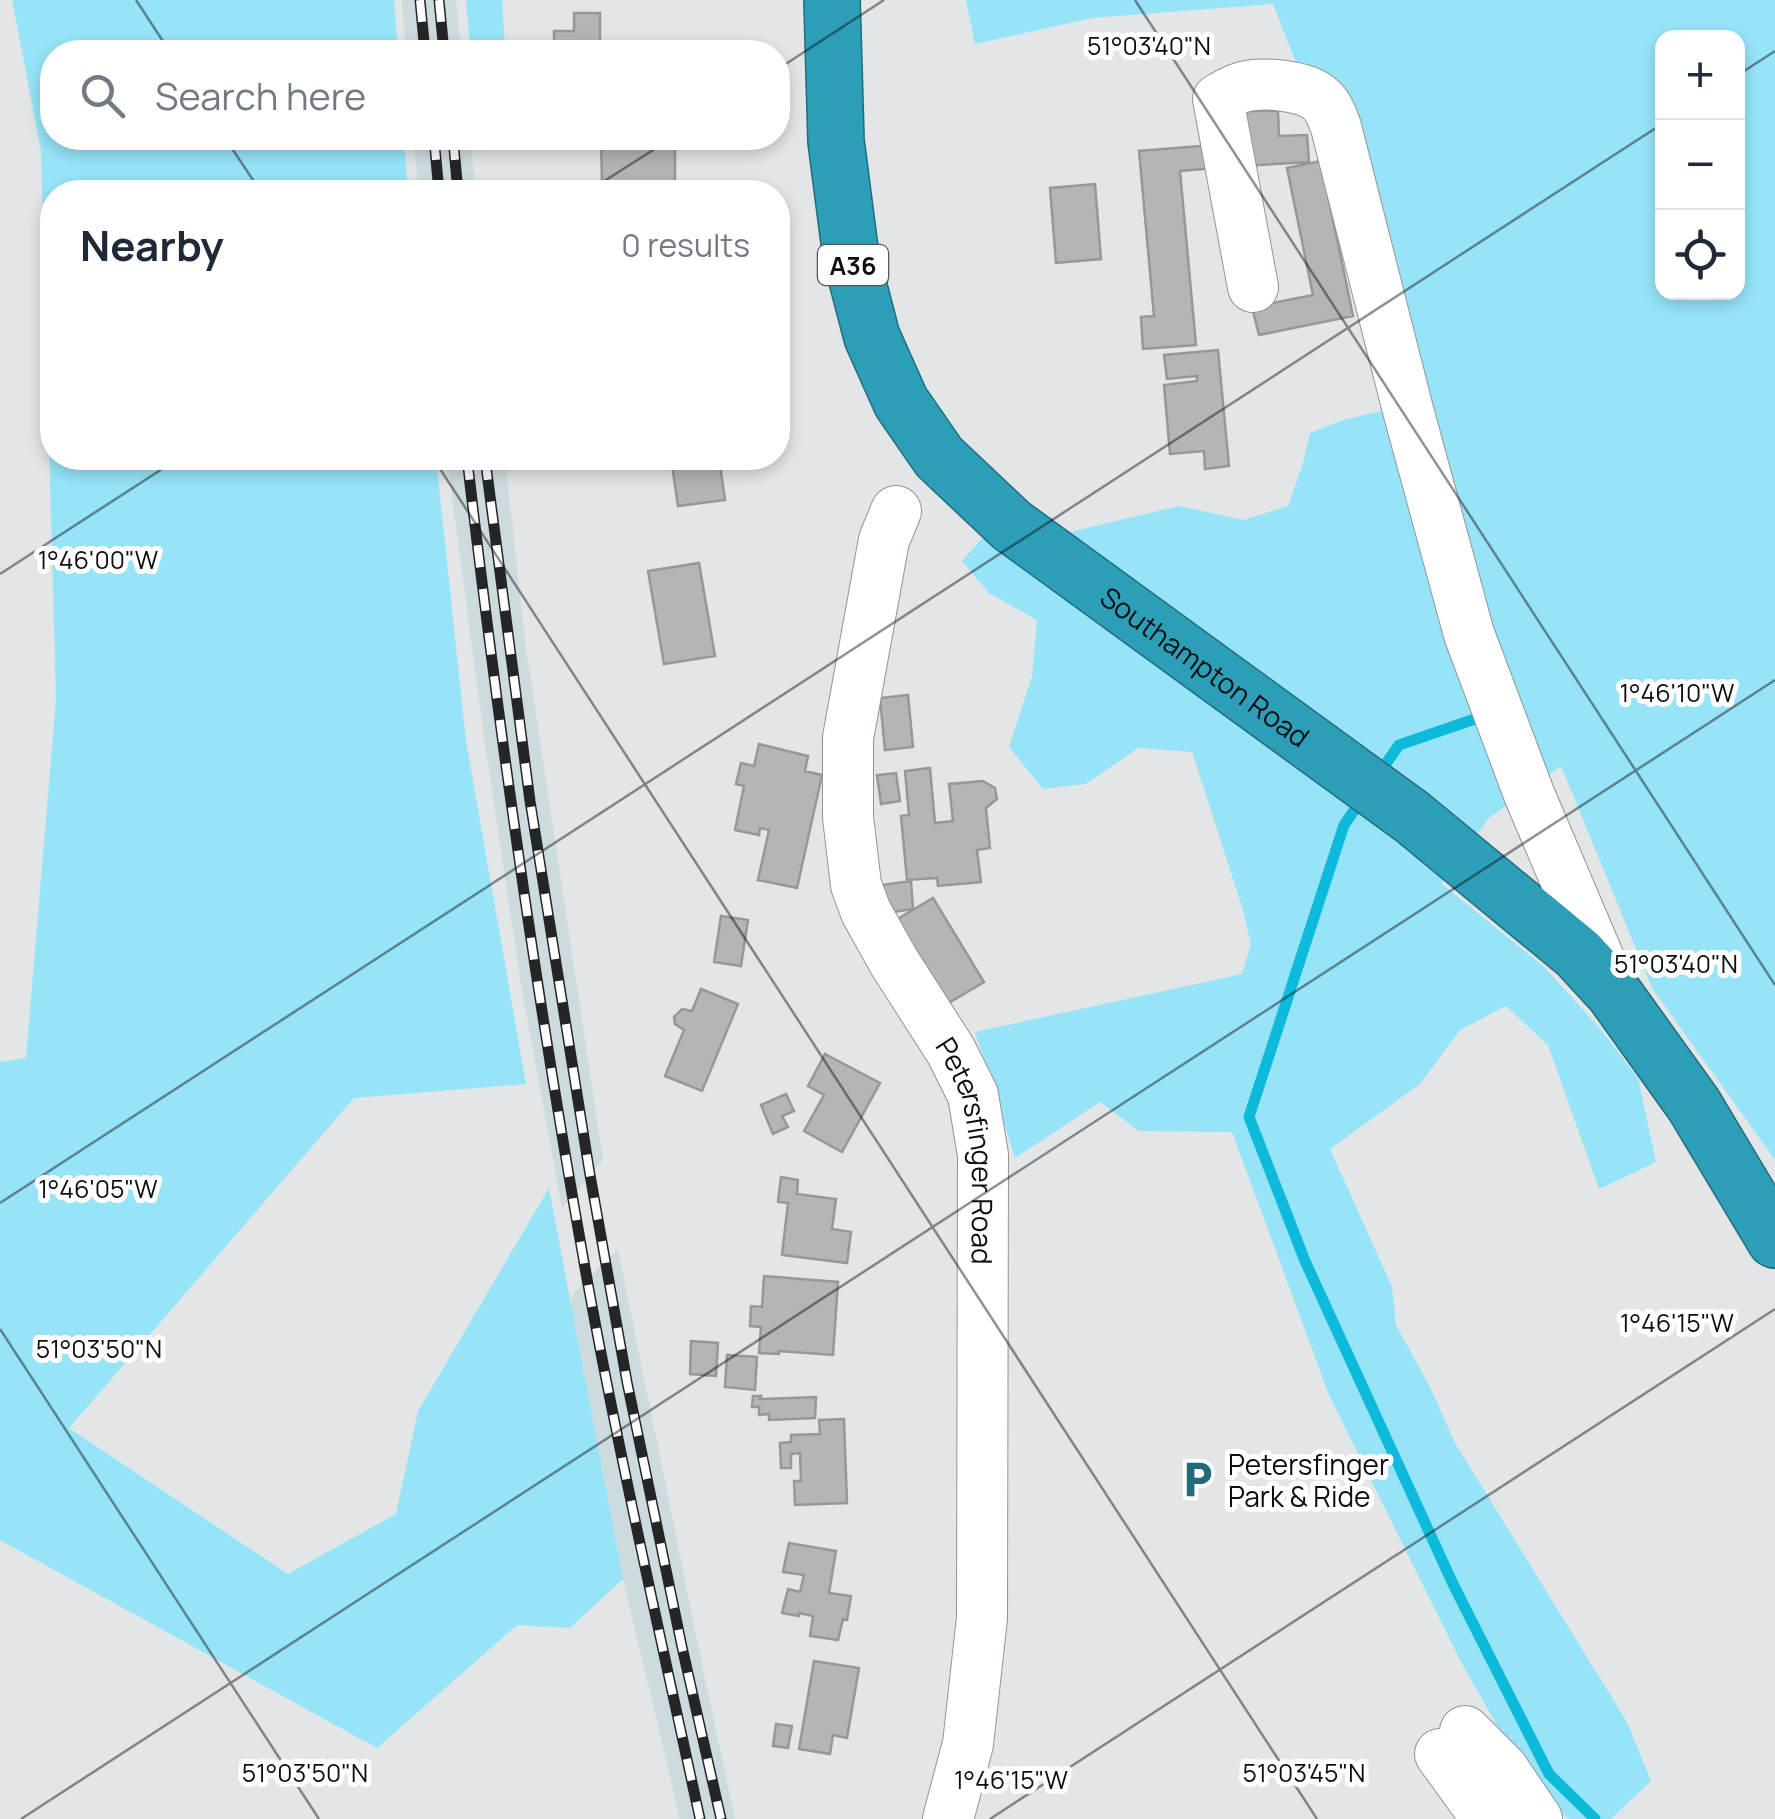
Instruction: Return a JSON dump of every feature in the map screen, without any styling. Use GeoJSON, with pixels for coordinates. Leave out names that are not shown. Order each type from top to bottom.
{"type":"FeatureCollection","features":[{"type":"Feature","properties":{"kind":"highway","name":"Southampton Road"},"geometry":{"type":"LineString","coordinates":[[832,0],[836,141],[851,257],[872,338],[900,402],[939,457],[1011,525],[1412,816],[1578,954],[1613,992],[1694,1105],[1775,1240]]}},
{"type":"Feature","properties":{"kind":"street"},"geometry":{"type":"LineString","coordinates":[[1253,287],[1218,99],[1242,87],[1260,85],[1308,91],[1329,110],[1336,128],[1470,634],[1530,794],[1613,992]]}},
{"type":"Feature","properties":{"kind":"street","name":"Petersfinger Road"},"geometry":{"type":"LineString","coordinates":[[896,511],[884,540],[848,738],[848,817],[856,885],[884,946],[951,1050],[973,1095],[983,1155],[982,1618],[968,1744],[948,1819]]}},
{"type":"Feature","properties":{"kind":"street"},"geometry":{"type":"LineString","coordinates":[[1513,1819],[1480,1771],[1465,1732],[1503,1769],[1538,1819]]}},
{"type":"Feature","properties":{"kind":"street"},"geometry":{"type":"LineString","coordinates":[[1440,1754],[1487,1819]]}},
{"type":"Feature","properties":{"kind":"shaded area"},"geometry":{"type":"Polygon","coordinates":[[[12,0],[394,0],[397,40],[40,40],[40,145],[12,0]]]}},
{"type":"Feature","properties":{"kind":"shaded area"},"geometry":{"type":"Polygon","coordinates":[[[402,0],[456,0],[460,40],[405,40],[402,0]]]}},
{"type":"Feature","properties":{"kind":"shaded area"},"geometry":{"type":"Polygon","coordinates":[[[466,0],[502,0],[505,40],[469,40],[466,0]]]}},
{"type":"Feature","properties":{"kind":"shaded area"},"geometry":{"type":"Polygon","coordinates":[[[966,0],[1775,0],[1775,1160],[1652,988],[1561,766],[1489,818],[1442,884],[1543,966],[1598,1026],[1638,1078],[1656,1162],[1599,1189],[1548,1045],[1506,1006],[1460,1030],[1420,1084],[1330,1149],[1392,1287],[1396,1325],[1455,1443],[1627,1722],[1651,1781],[1611,1819],[1569,1819],[1555,1808],[1527,1778],[1461,1662],[1329,1395],[1232,1132],[1139,1131],[1100,1102],[1015,1158],[975,1032],[1242,974],[1251,944],[1192,752],[1138,748],[1086,784],[1043,789],[1009,747],[1032,676],[1037,620],[989,593],[962,561],[986,534],[1036,576],[1070,532],[1179,506],[1244,520],[1288,506],[1310,433],[1390,409],[1326,140],[1273,4],[1092,18],[975,44],[966,0]]]}},
{"type":"Feature","properties":{"kind":"shaded area"},"geometry":{"type":"Polygon","coordinates":[[[41,150],[405,150],[407,180],[42,180],[41,150]]]}},
{"type":"Feature","properties":{"kind":"shaded area"},"geometry":{"type":"Polygon","coordinates":[[[414,150],[471,150],[475,180],[418,180],[414,150]]]}},
{"type":"Feature","properties":{"kind":"shaded area"},"geometry":{"type":"Polygon","coordinates":[[[50,470],[437,470],[466,741],[526,1084],[354,1098],[69,1428],[288,1574],[396,1514],[418,1411],[549,1188],[623,1579],[570,1628],[517,1625],[377,1748],[0,1540],[0,1062],[26,1058],[56,700],[50,470]]]}},
{"type":"Feature","properties":{"kind":"shaded area"},"geometry":{"type":"Polygon","coordinates":[[[449,470],[506,470],[525,641],[603,1160],[562,1208],[521,985],[449,470]]]}},
{"type":"Feature","properties":{"kind":"shaded area"},"geometry":{"type":"Polygon","coordinates":[[[618,1249],[735,1819],[680,1819],[623,1579],[570,1302],[575,1291],[618,1249]]]}},
{"type":"Feature","properties":{"kind":"building"},"geometry":{"type":"Polygon","coordinates":[[[574,13],[600,13],[600,40],[554,40],[554,31],[574,31],[574,13]]]}},
{"type":"Feature","properties":{"kind":"building"},"geometry":{"type":"Polygon","coordinates":[[[1239,111],[1278,111],[1279,136],[1307,135],[1309,162],[1241,166],[1239,111]]]}},
{"type":"Feature","properties":{"kind":"building"},"geometry":{"type":"Polygon","coordinates":[[[1212,145],[1214,168],[1180,171],[1196,345],[1143,349],[1141,317],[1154,316],[1139,151],[1212,145]]]}},
{"type":"Feature","properties":{"kind":"building"},"geometry":{"type":"Polygon","coordinates":[[[601,150],[675,150],[675,180],[602,180],[601,150]]]}},
{"type":"Feature","properties":{"kind":"building"},"geometry":{"type":"Polygon","coordinates":[[[1321,161],[1353,316],[1259,335],[1252,307],[1313,295],[1287,168],[1321,161]]]}},
{"type":"Feature","properties":{"kind":"building"},"geometry":{"type":"Polygon","coordinates":[[[1095,184],[1101,259],[1056,263],[1050,188],[1095,184]]]}},
{"type":"Feature","properties":{"kind":"building"},"geometry":{"type":"Polygon","coordinates":[[[1218,350],[1229,466],[1205,469],[1204,451],[1170,454],[1164,385],[1197,381],[1197,376],[1167,379],[1164,355],[1218,350]]]}},
{"type":"Feature","properties":{"kind":"building"},"geometry":{"type":"Polygon","coordinates":[[[673,470],[721,470],[725,500],[678,506],[673,470]]]}},
{"type":"Feature","properties":{"kind":"building"},"geometry":{"type":"Polygon","coordinates":[[[699,563],[715,656],[664,664],[648,571],[699,563]]]}},
{"type":"Feature","properties":{"kind":"building"},"geometry":{"type":"Polygon","coordinates":[[[908,695],[913,747],[885,750],[880,698],[908,695]]]}},
{"type":"Feature","properties":{"kind":"building"},"geometry":{"type":"Polygon","coordinates":[[[759,744],[808,756],[805,771],[822,775],[797,888],[758,880],[769,830],[760,828],[759,835],[735,830],[744,786],[736,784],[741,763],[754,766],[759,744]]]}},
{"type":"Feature","properties":{"kind":"building"},"geometry":{"type":"Polygon","coordinates":[[[930,768],[935,823],[953,821],[949,784],[983,781],[995,788],[997,799],[986,808],[990,848],[977,850],[981,882],[938,886],[937,878],[907,880],[901,816],[909,815],[905,771],[930,768]]]}},
{"type":"Feature","properties":{"kind":"building"},"geometry":{"type":"Polygon","coordinates":[[[896,773],[900,801],[881,804],[877,775],[896,773]]]}},
{"type":"Feature","properties":{"kind":"building"},"geometry":{"type":"Polygon","coordinates":[[[911,881],[913,909],[886,913],[882,885],[911,881]]]}},
{"type":"Feature","properties":{"kind":"building"},"geometry":{"type":"Polygon","coordinates":[[[933,898],[984,982],[947,1004],[896,920],[933,898]]]}},
{"type":"Feature","properties":{"kind":"building"},"geometry":{"type":"Polygon","coordinates":[[[721,916],[748,920],[741,966],[714,962],[721,916]]]}},
{"type":"Feature","properties":{"kind":"building"},"geometry":{"type":"Polygon","coordinates":[[[701,989],[738,1004],[702,1091],[665,1076],[684,1030],[675,1024],[674,1017],[682,1009],[692,1011],[701,989]]]}},
{"type":"Feature","properties":{"kind":"building"},"geometry":{"type":"Polygon","coordinates":[[[825,1054],[880,1083],[842,1152],[804,1131],[824,1095],[808,1086],[825,1054]]]}},
{"type":"Feature","properties":{"kind":"building"},"geometry":{"type":"Polygon","coordinates":[[[786,1094],[794,1111],[782,1116],[788,1127],[773,1134],[761,1105],[786,1094]]]}},
{"type":"Feature","properties":{"kind":"building"},"geometry":{"type":"Polygon","coordinates":[[[781,1177],[798,1180],[797,1194],[836,1199],[832,1229],[851,1232],[847,1263],[782,1255],[788,1203],[778,1202],[781,1177]]]}},
{"type":"Feature","properties":{"kind":"building"},"geometry":{"type":"Polygon","coordinates":[[[764,1276],[838,1282],[833,1355],[759,1353],[761,1327],[750,1326],[751,1306],[762,1307],[764,1276]]]}},
{"type":"Feature","properties":{"kind":"building"},"geometry":{"type":"Polygon","coordinates":[[[691,1341],[718,1343],[716,1376],[690,1374],[691,1341]]]}},
{"type":"Feature","properties":{"kind":"building"},"geometry":{"type":"Polygon","coordinates":[[[727,1355],[757,1357],[755,1390],[725,1387],[727,1355]]]}},
{"type":"Feature","properties":{"kind":"building"},"geometry":{"type":"Polygon","coordinates":[[[753,1396],[816,1397],[815,1418],[769,1420],[769,1414],[759,1415],[759,1407],[752,1407],[753,1396]]]}},
{"type":"Feature","properties":{"kind":"building"},"geometry":{"type":"Polygon","coordinates":[[[844,1419],[847,1503],[795,1505],[794,1481],[801,1481],[800,1453],[791,1454],[791,1468],[781,1468],[780,1443],[791,1442],[791,1435],[820,1434],[819,1420],[844,1419]]]}},
{"type":"Feature","properties":{"kind":"building"},"geometry":{"type":"Polygon","coordinates":[[[789,1543],[836,1551],[829,1593],[851,1596],[838,1640],[810,1636],[813,1616],[782,1613],[788,1589],[800,1592],[804,1575],[783,1572],[789,1543]]]}},
{"type":"Feature","properties":{"kind":"building"},"geometry":{"type":"Polygon","coordinates":[[[814,1661],[859,1668],[847,1738],[833,1735],[830,1754],[799,1749],[814,1661]]]}},
{"type":"Feature","properties":{"kind":"building"},"geometry":{"type":"Polygon","coordinates":[[[776,1724],[792,1726],[788,1748],[773,1746],[776,1724]]]}},
{"type":"Feature","properties":{"kind":"waterway"},"geometry":{"type":"LineString","coordinates":[[1378,775],[1399,745],[1472,720]]}},
{"type":"Feature","properties":{"kind":"waterway"},"geometry":{"type":"LineString","coordinates":[[1362,799],[1344,825],[1249,1117],[1305,1261],[1453,1584],[1549,1774],[1595,1819]]}},
{"type":"Feature","properties":{"kind":"railway"},"geometry":{"type":"LineString","coordinates":[[420,0],[424,40]]}},
{"type":"Feature","properties":{"kind":"railway"},"geometry":{"type":"LineString","coordinates":[[439,0],[443,40]]}},
{"type":"Feature","properties":{"kind":"railway"},"geometry":{"type":"LineString","coordinates":[[435,150],[438,180]]}},
{"type":"Feature","properties":{"kind":"railway"},"geometry":{"type":"LineString","coordinates":[[454,150],[457,180]]}},
{"type":"Feature","properties":{"kind":"railway"},"geometry":{"type":"LineString","coordinates":[[468,470],[521,869],[569,1177],[613,1414],[700,1819]]}},
{"type":"Feature","properties":{"kind":"railway"},"geometry":{"type":"LineString","coordinates":[[487,470],[530,801],[590,1175],[627,1382],[721,1819]]}},
{"type":"Feature","properties":{"kind":"place","name":"Petersfinger Park & Ride"},"geometry":{"type":"Point","coordinates":[1198,1480]}}]}
